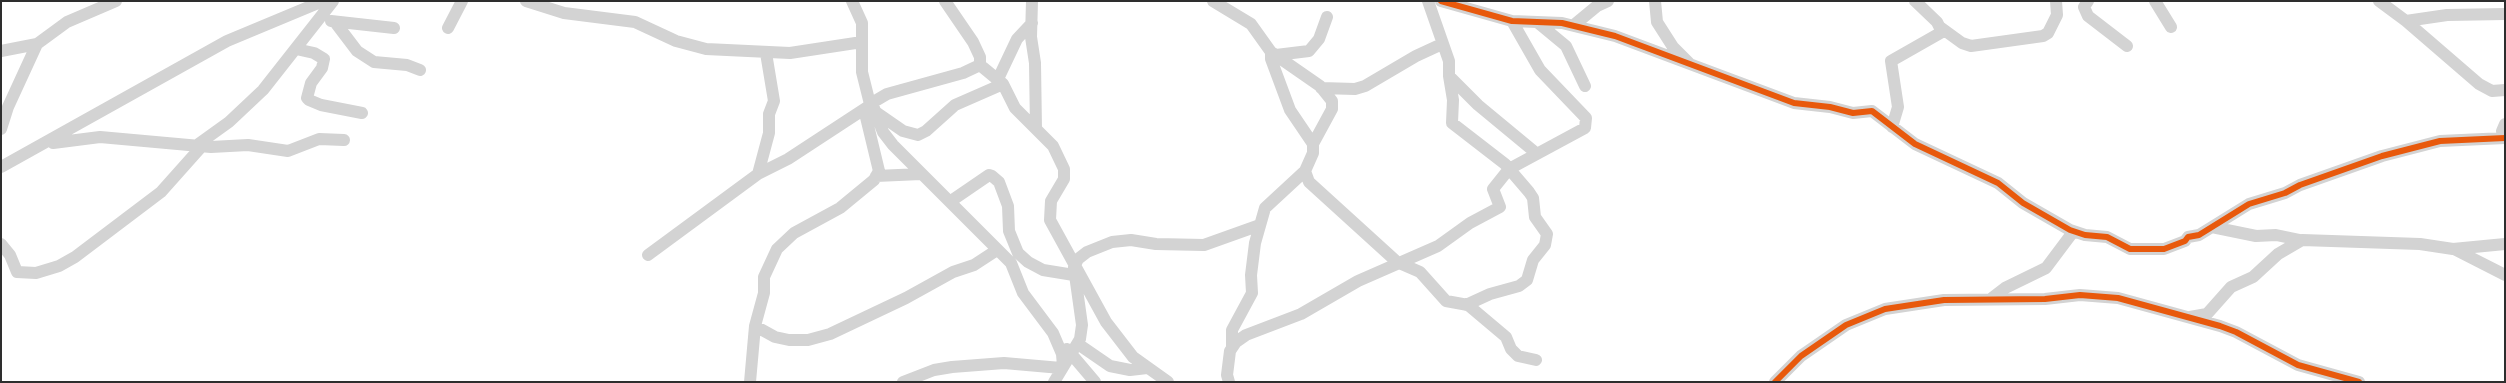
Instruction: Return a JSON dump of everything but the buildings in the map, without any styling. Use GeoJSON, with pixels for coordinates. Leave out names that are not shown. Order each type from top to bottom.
{"type":"FeatureCollection","features":[{"type":"Feature","properties":{"kind":"street"},"geometry":{"type":"LineString","coordinates":[[1,51],[37,44],[67,22],[116,1]]}},
{"type":"Feature","properties":{"kind":"street"},"geometry":{"type":"LineString","coordinates":[[1,167],[44,145],[227,42],[261,25],[323,1]]}},
{"type":"Feature","properties":{"kind":"street"},"geometry":{"type":"LineString","coordinates":[[1,244],[10,255],[17,272],[36,273],[59,266],[75,257],[161,192],[200,146],[242,111],[263,90],[333,1]]}},
{"type":"Feature","properties":{"kind":"street"},"geometry":{"type":"LineString","coordinates":[[448,28],[462,1]]}},
{"type":"Feature","properties":{"kind":"street"},"geometry":{"type":"LineString","coordinates":[[526,1],[564,13],[635,22],[676,41],[706,49],[766,53],[822,50],[862,42]]}},
{"type":"Feature","properties":{"kind":"street"},"geometry":{"type":"LineString","coordinates":[[852,1],[862,23],[862,72],[872,107],[883,132],[921,174],[951,201],[1011,264],[1023,293],[1053,333],[1062,354],[1062,367]]}},
{"type":"Feature","properties":{"kind":"street"},"geometry":{"type":"LineString","coordinates":[[945,1],[973,42],[980,57],[980,64],[1000,82],[1015,108],[1052,146],[1064,169],[1064,179],[1051,201],[1050,220],[1076,273],[1106,322],[1133,357],[1168,382]]}},
{"type":"Feature","properties":{"kind":"street"},"geometry":{"type":"LineString","coordinates":[[1032,1],[1031,37],[1036,64],[1036,129]]}},
{"type":"Feature","properties":{"kind":"street"},"geometry":{"type":"LineString","coordinates":[[1305,171],[1308,182],[1397,262],[1420,272],[1446,301],[1451,304],[1466,305],[1490,294],[1519,286],[1527,280],[1533,260],[1545,245],[1547,234],[1535,217],[1533,198],[1509,169],[1452,123],[1453,100],[1449,61],[1428,1]]}},
{"type":"Feature","properties":{"kind":"street"},"geometry":{"type":"LineString","coordinates":[[1441,1],[1512,21],[1574,25],[1615,36],[1691,65],[1724,75],[1753,89],[1794,103],[1830,107],[1853,113],[1872,112],[1915,144],[1998,182],[2023,203],[2073,232],[2107,237],[2126,248],[2159,250],[2185,241],[2188,237],[2199,235],[2249,204],[2285,193],[2300,185],[2382,156],[2440,141],[2505,134]]}},
{"type":"Feature","properties":{"kind":"street"},"geometry":{"type":"LineString","coordinates":[[1574,25],[1585,18],[1592,4],[1608,1]]}},
{"type":"Feature","properties":{"kind":"street"},"geometry":{"type":"LineString","coordinates":[[1655,1],[1657,22],[1673,47],[1691,65]]}},
{"type":"Feature","properties":{"kind":"street"},"geometry":{"type":"LineString","coordinates":[[1915,1],[1940,26],[1962,44],[1971,46],[2043,36],[2048,33],[2057,15],[2056,1]]}},
{"type":"Feature","properties":{"kind":"street"},"geometry":{"type":"LineString","coordinates":[[2155,1],[2171,27]]}},
{"type":"Feature","properties":{"kind":"street"},"geometry":{"type":"LineString","coordinates":[[2378,1],[2406,21],[2470,78],[2505,101]]}},
{"type":"Feature","properties":{"kind":"street"},"geometry":{"type":"LineString","coordinates":[[1217,2],[1251,24],[1274,54],[1321,88],[1332,101],[1332,109],[1312,144],[1312,153],[1305,171],[1265,208],[1252,270],[1252,293],[1232,330],[1232,346],[1228,363],[1229,382]]}},
{"type":"Feature","properties":{"kind":"street"},"geometry":{"type":"LineString","coordinates":[[2086,2],[2084,7],[2088,16],[2126,46]]}},
{"type":"Feature","properties":{"kind":"street"},"geometry":{"type":"LineString","coordinates":[[324,14],[328,20],[335,22],[394,28]]}},
{"type":"Feature","properties":{"kind":"street"},"geometry":{"type":"LineString","coordinates":[[2406,21],[2447,15],[2505,14]]}},
{"type":"Feature","properties":{"kind":"street"},"geometry":{"type":"LineString","coordinates":[[1274,54],[1309,51],[1319,39],[1327,17]]}},
{"type":"Feature","properties":{"kind":"street"},"geometry":{"type":"LineString","coordinates":[[1232,346],[1246,335],[1287,321],[1346,287],[1397,262],[1438,246],[1470,223],[1500,207],[1493,189],[1509,169],[1580,131],[1587,124],[1586,118],[1540,70],[1512,21]]}},
{"type":"Feature","properties":{"kind":"street"},"geometry":{"type":"LineString","coordinates":[[1535,21],[1551,31],[1566,46],[1585,86]]}},
{"type":"Feature","properties":{"kind":"street"},"geometry":{"type":"LineString","coordinates":[[335,22],[357,51],[374,62],[407,65],[420,70]]}},
{"type":"Feature","properties":{"kind":"street"},"geometry":{"type":"LineString","coordinates":[[872,107],[903,131],[912,135],[918,135],[926,131],[955,105],[1000,82],[1017,40],[1032,23]]}},
{"type":"Feature","properties":{"kind":"street"},"geometry":{"type":"LineString","coordinates":[[1892,127],[1898,107],[1891,61],[1938,36],[1942,32],[1940,26]]}},
{"type":"Feature","properties":{"kind":"street"},"geometry":{"type":"LineString","coordinates":[[1,129],[8,107],[37,44]]}},
{"type":"Feature","properties":{"kind":"street"},"geometry":{"type":"LineString","coordinates":[[1321,88],[1355,89],[1365,86],[1416,56],[1442,44]]}},
{"type":"Feature","properties":{"kind":"street"},"geometry":{"type":"LineString","coordinates":[[296,49],[314,53],[324,59],[322,68],[311,83],[307,98],[309,100],[321,105],[362,113]]}},
{"type":"Feature","properties":{"kind":"street"},"geometry":{"type":"LineString","coordinates":[[758,174],[769,133],[770,114],[774,101],[766,53]]}},
{"type":"Feature","properties":{"kind":"street"},"geometry":{"type":"LineString","coordinates":[[1274,54],[1271,59],[1290,110],[1312,144]]}},
{"type":"Feature","properties":{"kind":"street"},"geometry":{"type":"LineString","coordinates":[[750,382],[755,326],[764,293],[764,277],[777,249],[794,233],[840,208],[876,176],[879,171],[865,113],[887,94],[963,73],[980,64]]}},
{"type":"Feature","properties":{"kind":"street"},"geometry":{"type":"LineString","coordinates":[[1450,76],[1473,100],[1536,153]]}},
{"type":"Feature","properties":{"kind":"street"},"geometry":{"type":"LineString","coordinates":[[2489,89],[2496,92],[2505,90]]}},
{"type":"Feature","properties":{"kind":"street"},"geometry":{"type":"LineString","coordinates":[[648,255],[758,174],[788,158],[856,113],[872,107]]}},
{"type":"Feature","properties":{"kind":"street"},"geometry":{"type":"LineString","coordinates":[[44,145],[78,138],[100,138],[200,146],[248,145],[288,151],[319,139],[344,140]]}},
{"type":"Feature","properties":{"kind":"street"},"geometry":{"type":"LineString","coordinates":[[876,176],[921,174]]}},
{"type":"Feature","properties":{"kind":"street"},"geometry":{"type":"LineString","coordinates":[[951,201],[989,175],[996,178],[1008,206],[1009,231],[1018,253],[1028,262],[1043,270],[1076,273]]}},
{"type":"Feature","properties":{"kind":"street"},"geometry":{"type":"LineString","coordinates":[[1054,382],[1075,349],[1082,325],[1076,273],[1078,259],[1087,252],[1112,242],[1131,240],[1156,244],[1204,245],[1260,225]]}},
{"type":"Feature","properties":{"kind":"street"},"geometry":{"type":"LineString","coordinates":[[2212,227],[2256,236],[2276,235],[2300,240],[2420,244],[2453,248],[2505,244]]}},
{"type":"Feature","properties":{"kind":"street"},"geometry":{"type":"LineString","coordinates":[[1992,298],[2005,288],[2046,268],[2073,232]]}},
{"type":"Feature","properties":{"kind":"street"},"geometry":{"type":"LineString","coordinates":[[2188,317],[2207,314],[2231,288],[2253,277],[2265,268],[2278,254],[2300,240]]}},
{"type":"Feature","properties":{"kind":"street"},"geometry":{"type":"LineString","coordinates":[[2453,248],[2505,275]]}},
{"type":"Feature","properties":{"kind":"street"},"geometry":{"type":"LineString","coordinates":[[755,326],[775,337],[789,340],[808,340],[830,334],[906,298],[953,272],[974,265],[997,250]]}},
{"type":"Feature","properties":{"kind":"street"},"geometry":{"type":"LineString","coordinates":[[1383,269],[1386,253]]}},
{"type":"Feature","properties":{"kind":"street"},"geometry":{"type":"LineString","coordinates":[[1775,382],[1801,356],[1846,325],[1884,309],[1944,300],[1992,298],[2019,300],[2080,294],[2142,303],[2236,332],[2298,365],[2360,382]]}},
{"type":"Feature","properties":{"kind":"street"},"geometry":{"type":"LineString","coordinates":[[1466,305],[1502,333],[1518,356],[1536,360]]}},
{"type":"Feature","properties":{"kind":"street"},"geometry":{"type":"LineString","coordinates":[[1053,333],[1075,349],[1110,366],[1130,370],[1147,368]]}},
{"type":"Feature","properties":{"kind":"street"},"geometry":{"type":"LineString","coordinates":[[1075,349],[1095,382]]}},
{"type":"Feature","properties":{"kind":"street"},"geometry":{"type":"LineString","coordinates":[[903,382],[934,370],[952,367],[1004,363],[1062,367]]}},
{"type":"Feature","properties":{"kind":"cycle path"},"geometry":{"type":"LineString","coordinates":[[1441,1],[1512,21],[1562,23],[1615,36],[1794,103],[1830,107],[1853,113],[1872,111],[1915,144],[1998,183],[2023,203],[2070,230],[2085,235],[2107,237],[2130,249],[2164,249],[2185,241],[2188,237],[2199,235],[2249,204],[2285,193],[2300,185],[2382,156],[2440,141],[2505,138]]}},
{"type":"Feature","properties":{"kind":"cycle path"},"geometry":{"type":"LineString","coordinates":[[1775,382],[1801,356],[1846,325],[1885,309],[1944,300],[1981,298],[2045,299],[2080,295],[2118,298],[2220,326],[2236,332],[2298,365],[2359,382]]}}]}
